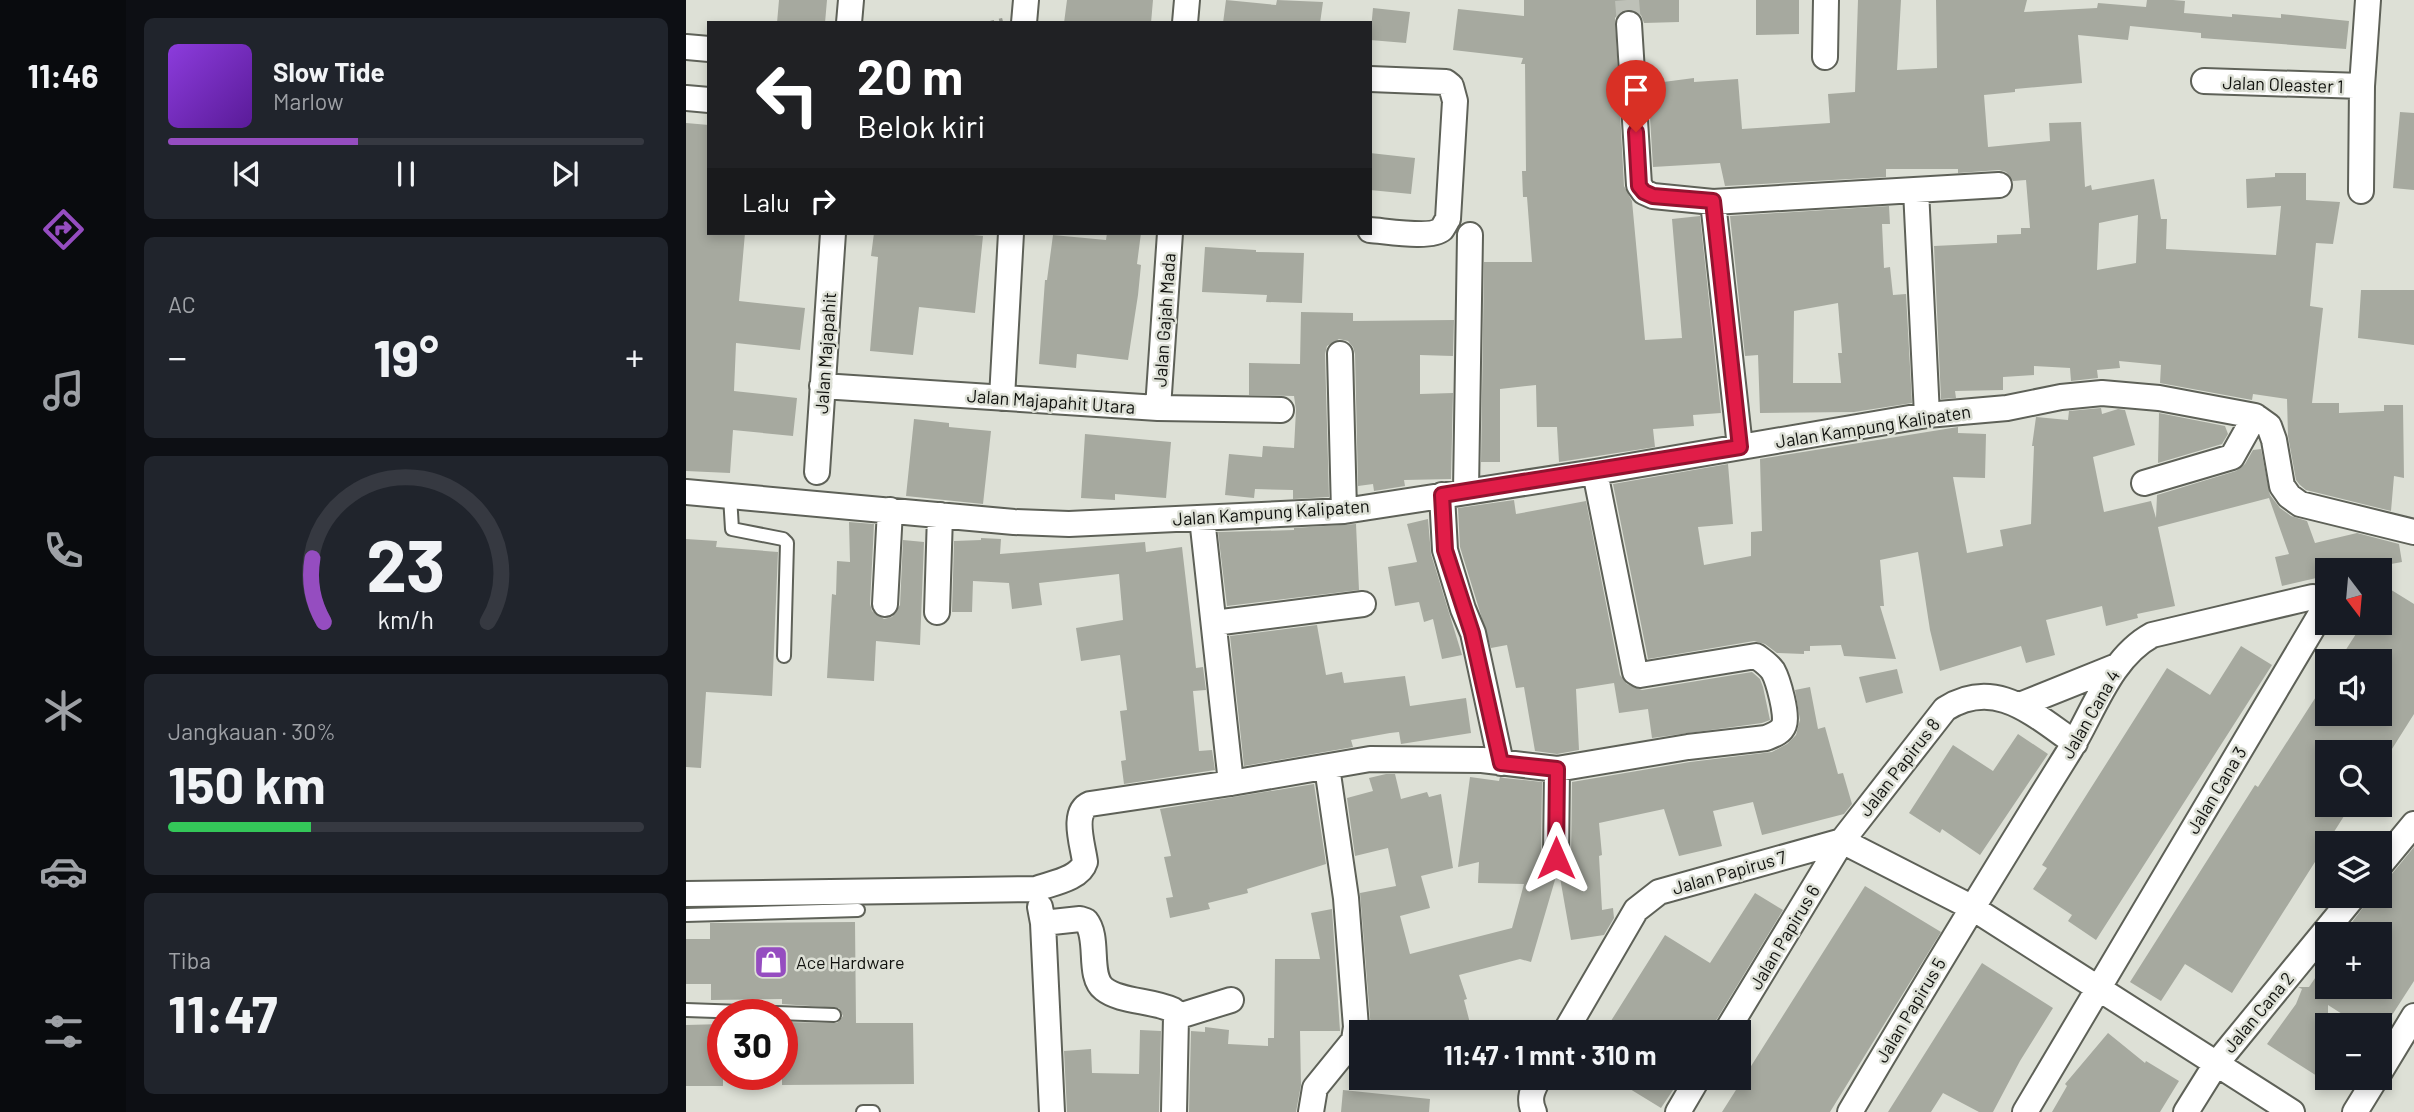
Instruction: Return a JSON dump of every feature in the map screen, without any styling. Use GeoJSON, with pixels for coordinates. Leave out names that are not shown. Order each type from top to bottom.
{"type":"FeatureCollection","features":[{"type":"Feature","properties":{"kind":"street"},"geometry":{"type":"LineString","coordinates":[[849,21],[851,0]]}},
{"type":"Feature","properties":{"kind":"street"},"geometry":{"type":"LineString","coordinates":[[1024,21],[1026,0]]}},
{"type":"Feature","properties":{"kind":"street"},"geometry":{"type":"LineString","coordinates":[[1185,21],[1187,0]]}},
{"type":"Feature","properties":{"kind":"street"},"geometry":{"type":"LineString","coordinates":[[1825,57],[1826,0]]}},
{"type":"Feature","properties":{"kind":"street","name":"Jalan Oleaster 1"},"geometry":{"type":"LineString","coordinates":[[2361,191],[2362,86],[2368,0]]}},
{"type":"Feature","properties":{"kind":"street"},"geometry":{"type":"LineString","coordinates":[[1629,24],[1639,186],[1653,196],[1713,201],[1999,185]]}},
{"type":"Feature","properties":{"kind":"street"},"geometry":{"type":"LineString","coordinates":[[686,47],[707,48]]}},
{"type":"Feature","properties":{"kind":"street"},"geometry":{"type":"LineString","coordinates":[[1372,79],[1446,82],[1451,86],[1455,101],[1448,219],[1443,228],[1433,233],[1372,230]]}},
{"type":"Feature","properties":{"kind":"street","name":"Jalan Oleaster 1"},"geometry":{"type":"LineString","coordinates":[[2204,82],[2362,86]]}},
{"type":"Feature","properties":{"kind":"street"},"geometry":{"type":"LineString","coordinates":[[686,98],[707,100]]}},
{"type":"Feature","properties":{"kind":"street"},"geometry":{"type":"LineString","coordinates":[[1916,190],[1927,415]]}},
{"type":"Feature","properties":{"kind":"street"},"geometry":{"type":"LineString","coordinates":[[1713,201],[1740,447]]}},
{"type":"Feature","properties":{"kind":"street","name":"Jalan Majapahit"},"geometry":{"type":"LineString","coordinates":[[817,472],[833,235]]}},
{"type":"Feature","properties":{"kind":"street"},"geometry":{"type":"LineString","coordinates":[[1002,398],[1011,235]]}},
{"type":"Feature","properties":{"kind":"street","name":"Jalan Gajah Mada"},"geometry":{"type":"LineString","coordinates":[[1158,408],[1170,235]]}},
{"type":"Feature","properties":{"kind":"street"},"geometry":{"type":"LineString","coordinates":[[1471,235],[1454,493],[1445,550],[1472,633],[1501,763]]}},
{"type":"Feature","properties":{"kind":"street"},"geometry":{"type":"LineString","coordinates":[[1340,354],[1344,511]]}},
{"type":"Feature","properties":{"kind":"street","name":"Jalan Majapahit Utara"},"geometry":{"type":"LineString","coordinates":[[822,386],[1158,408],[1281,410]]}},
{"type":"Feature","properties":{"kind":"street","name":"Jalan Kampung Kalipaten"},"geometry":{"type":"LineString","coordinates":[[686,492],[1069,524],[1202,518],[1344,511],[1595,472],[1927,415],[2007,408],[2061,397],[2102,393],[2160,398],[2255,416]]}},
{"type":"Feature","properties":{"kind":"street"},"geometry":{"type":"LineString","coordinates":[[2144,483],[2232,457],[2255,416],[2269,426],[2272,433],[2282,485],[2289,496],[2300,504],[2414,532]]}},
{"type":"Feature","properties":{"kind":"street"},"geometry":{"type":"LineString","coordinates":[[686,894],[1036,890],[1074,875],[1083,868],[1085,862],[1079,815],[1084,806],[1370,759],[1482,760],[1557,769],[1688,747],[1766,738],[1777,733],[1784,725],[1785,714],[1774,673],[1767,663],[1756,656],[1640,675],[1636,672],[1595,472]]}},
{"type":"Feature","properties":{"kind":"street"},"geometry":{"type":"LineString","coordinates":[[885,604],[890,510]]}},
{"type":"Feature","properties":{"kind":"street"},"geometry":{"type":"LineString","coordinates":[[937,612],[940,515]]}},
{"type":"Feature","properties":{"kind":"street"},"geometry":{"type":"LineString","coordinates":[[1202,518],[1231,783]]}},
{"type":"Feature","properties":{"kind":"street","name":"Jalan Cana 4"},"geometry":{"type":"LineString","coordinates":[[1971,907],[2075,743],[2118,666],[2140,642],[2152,635],[2313,597]]}},
{"type":"Feature","properties":{"kind":"street","name":"Jalan Cana 3"},"geometry":{"type":"LineString","coordinates":[[2099,987],[2322,612],[2323,603],[2313,597]]}},
{"type":"Feature","properties":{"kind":"street"},"geometry":{"type":"LineString","coordinates":[[1214,623],[1363,604]]}},
{"type":"Feature","properties":{"kind":"street"},"geometry":{"type":"LineString","coordinates":[[2020,705],[2118,666]]}},
{"type":"Feature","properties":{"kind":"street","name":"Jalan Papirus 8"},"geometry":{"type":"LineString","coordinates":[[1842,841],[1945,709],[1960,699],[1995,696],[2020,705],[2075,743]]}},
{"type":"Feature","properties":{"kind":"street"},"geometry":{"type":"LineString","coordinates":[[1311,1112],[1315,1088],[1354,1040],[1356,1027],[1346,898],[1327,767]]}},
{"type":"Feature","properties":{"kind":"street"},"geometry":{"type":"LineString","coordinates":[[1556,858],[1557,769]]}},
{"type":"Feature","properties":{"kind":"street"},"geometry":{"type":"LineString","coordinates":[[2392,851],[2414,824]]}},
{"type":"Feature","properties":{"kind":"street"},"geometry":{"type":"LineString","coordinates":[[1842,841],[1971,907],[2291,1112]]}},
{"type":"Feature","properties":{"kind":"street","name":"Jalan Papirus 7"},"geometry":{"type":"LineString","coordinates":[[1572,1020],[1636,910],[1646,900],[1659,892],[1842,841]]}},
{"type":"Feature","properties":{"kind":"street","name":"Jalan Papirus 6"},"geometry":{"type":"LineString","coordinates":[[1733,1020],[1842,841]]}},
{"type":"Feature","properties":{"kind":"street"},"geometry":{"type":"LineString","coordinates":[[1036,890],[1043,923],[1052,1112]]}},
{"type":"Feature","properties":{"kind":"street","name":"Jalan Papirus 5"},"geometry":{"type":"LineString","coordinates":[[1850,1112],[1971,907]]}},
{"type":"Feature","properties":{"kind":"street","name":"Jalan Cana 2"},"geometry":{"type":"LineString","coordinates":[[2186,1112],[2216,1064],[2344,908]]}},
{"type":"Feature","properties":{"kind":"street"},"geometry":{"type":"LineString","coordinates":[[1043,923],[1080,919],[1086,921],[1092,933],[1097,977],[1102,989],[1173,1010],[1177,1017],[1174,1112]]}},
{"type":"Feature","properties":{"kind":"street"},"geometry":{"type":"LineString","coordinates":[[2025,1112],[2099,987]]}},
{"type":"Feature","properties":{"kind":"street"},"geometry":{"type":"LineString","coordinates":[[1177,1017],[1231,1000]]}},
{"type":"Feature","properties":{"kind":"street"},"geometry":{"type":"LineString","coordinates":[[2392,1052],[2414,1016]]}},
{"type":"Feature","properties":{"kind":"street"},"geometry":{"type":"LineString","coordinates":[[1533,1090],[1530,1103],[1534,1112]]}},
{"type":"Feature","properties":{"kind":"street"},"geometry":{"type":"LineString","coordinates":[[1678,1112],[1691,1090]]}},
{"type":"Feature","properties":{"kind":"street"},"geometry":{"type":"LineString","coordinates":[[2359,1111],[2370,1090]]}},
{"type":"Feature","properties":{"kind":"lane"},"geometry":{"type":"LineString","coordinates":[[730,496],[732,529],[783,539],[788,545],[784,656]]}},
{"type":"Feature","properties":{"kind":"lane"},"geometry":{"type":"LineString","coordinates":[[686,915],[858,910]]}},
{"type":"Feature","properties":{"kind":"lane"},"geometry":{"type":"LineString","coordinates":[[686,1010],[834,1015]]}},
{"type":"Feature","properties":{"kind":"lane"},"geometry":{"type":"LineString","coordinates":[[863,1112],[873,1112]]}},
{"type":"Feature","properties":{"kind":"building"},"geometry":{"type":"Polygon","coordinates":[[[779,0],[827,0],[825,21],[777,21],[779,0]]]}},
{"type":"Feature","properties":{"kind":"building"},"geometry":{"type":"Polygon","coordinates":[[[1067,0],[1153,0],[1151,21],[1064,21],[1067,0]]]}},
{"type":"Feature","properties":{"kind":"building"},"geometry":{"type":"Polygon","coordinates":[[[1226,0],[1276,5],[1277,0],[1323,2],[1320,21],[1223,21],[1226,0]]]}},
{"type":"Feature","properties":{"kind":"building"},"geometry":{"type":"Polygon","coordinates":[[[1524,0],[1679,0],[1679,22],[1644,23],[1641,15],[1629,9],[1620,12],[1615,18],[1624,186],[1632,201],[1645,340],[1682,338],[1672,219],[1700,216],[1721,413],[1693,415],[1694,426],[1653,429],[1655,447],[1559,462],[1557,427],[1537,427],[1536,385],[1500,389],[1500,462],[1481,462],[1484,262],[1532,262],[1527,197],[1523,197],[1522,171],[1526,171],[1525,64],[1521,64],[1523,58],[1453,50],[1458,9],[1524,16],[1524,0]]]}},
{"type":"Feature","properties":{"kind":"building"},"geometry":{"type":"Polygon","coordinates":[[[1756,0],[1799,0],[1799,34],[1756,35],[1756,0]]]}},
{"type":"Feature","properties":{"kind":"building"},"geometry":{"type":"Polygon","coordinates":[[[1858,0],[1901,0],[1897,70],[1937,68],[1936,0],[2027,0],[2024,12],[2097,8],[2098,3],[2146,7],[2147,0],[2173,0],[2185,1],[2184,13],[2281,18],[2281,14],[2349,21],[2346,49],[2201,38],[2201,33],[2130,26],[2128,40],[2078,35],[2082,83],[2015,89],[2015,92],[1984,95],[1988,147],[2050,141],[2049,123],[2081,122],[2085,187],[2091,185],[2092,190],[2154,179],[2161,219],[2167,219],[2166,249],[2276,255],[2281,206],[2247,208],[2246,179],[2275,177],[2275,173],[2306,173],[2306,200],[2340,202],[2333,244],[2316,243],[2310,306],[2323,308],[2312,403],[2339,403],[2339,413],[2384,411],[2384,405],[2403,405],[2404,478],[2394,476],[2391,511],[2306,490],[2300,485],[2296,480],[2288,436],[2287,399],[2253,394],[2252,400],[2160,383],[2161,365],[2119,361],[2120,368],[2097,370],[2098,378],[2071,381],[2070,368],[2034,366],[2034,375],[2003,377],[2003,390],[1955,391],[1956,398],[1941,399],[1934,246],[1997,243],[1997,235],[2021,234],[2021,228],[2030,228],[2026,180],[2013,181],[2006,172],[1999,170],[1958,173],[1958,169],[1886,169],[1886,177],[1725,186],[1720,163],[1653,167],[1648,84],[1694,78],[1694,82],[1738,79],[1742,129],[1830,123],[1828,94],[1855,92],[1858,0]],[[2138,215],[2099,223],[2097,270],[2136,263],[2138,215]]]}},
{"type":"Feature","properties":{"kind":"building"},"geometry":{"type":"Polygon","coordinates":[[[1373,8],[1410,12],[1406,43],[1372,40],[1373,8]]]}},
{"type":"Feature","properties":{"kind":"building"},"geometry":{"type":"Polygon","coordinates":[[[2400,112],[2414,113],[2414,190],[2393,188],[2400,112]]]}},
{"type":"Feature","properties":{"kind":"building"},"geometry":{"type":"Polygon","coordinates":[[[686,123],[707,125],[707,235],[745,235],[739,301],[805,308],[800,350],[736,343],[734,391],[797,398],[793,436],[733,430],[730,473],[686,471],[686,123]]]}},
{"type":"Feature","properties":{"kind":"building"},"geometry":{"type":"Polygon","coordinates":[[[1372,153],[1415,158],[1411,194],[1372,190],[1372,153]]]}},
{"type":"Feature","properties":{"kind":"building"},"geometry":{"type":"Polygon","coordinates":[[[1889,206],[1890,224],[1882,224],[1884,268],[1890,267],[1893,295],[1906,294],[1912,403],[1854,412],[1760,413],[1758,355],[1745,356],[1730,216],[1889,206]],[[1838,303],[1794,311],[1793,383],[1841,383],[1838,353],[1842,353],[1838,303]]]}},
{"type":"Feature","properties":{"kind":"building"},"geometry":{"type":"Polygon","coordinates":[[[874,235],[983,236],[975,313],[919,307],[913,355],[870,351],[878,257],[871,256],[874,235]]]}},
{"type":"Feature","properties":{"kind":"building"},"geometry":{"type":"Polygon","coordinates":[[[1053,235],[1106,240],[1107,235],[1141,235],[1137,264],[1141,265],[1138,295],[1128,360],[1077,354],[1076,368],[1039,364],[1045,280],[1053,235]]]}},
{"type":"Feature","properties":{"kind":"building"},"geometry":{"type":"Polygon","coordinates":[[[1205,247],[1304,253],[1302,303],[1266,302],[1267,295],[1202,292],[1205,247]]]}},
{"type":"Feature","properties":{"kind":"building"},"geometry":{"type":"Polygon","coordinates":[[[2361,290],[2414,290],[2414,345],[2358,338],[2361,290]]]}},
{"type":"Feature","properties":{"kind":"building"},"geometry":{"type":"Polygon","coordinates":[[[1301,312],[1353,313],[1353,321],[1454,320],[1453,356],[1420,355],[1420,394],[1453,393],[1451,479],[1404,480],[1405,486],[1374,491],[1373,484],[1358,486],[1355,354],[1348,341],[1339,339],[1327,346],[1325,354],[1329,497],[1293,499],[1293,490],[1255,489],[1254,498],[1225,495],[1229,454],[1262,457],[1263,446],[1294,448],[1294,396],[1249,395],[1249,363],[1300,364],[1301,312]]]}},
{"type":"Feature","properties":{"kind":"building"},"geometry":{"type":"Polygon","coordinates":[[[2101,408],[2102,414],[2118,409],[2125,410],[2135,445],[2093,457],[2104,512],[2151,501],[2156,518],[2157,495],[2236,471],[2245,464],[2253,450],[2261,449],[2270,495],[2280,508],[2291,516],[2307,521],[2315,543],[2357,533],[2399,544],[2402,562],[2392,564],[2392,558],[2315,558],[2315,578],[2282,586],[2275,557],[2289,554],[2269,498],[2158,527],[2175,606],[2137,614],[2138,618],[2106,626],[2102,606],[2046,620],[2055,655],[2026,663],[2021,646],[1940,671],[1930,630],[1918,552],[1880,560],[1884,606],[1880,606],[1896,659],[1844,656],[1841,645],[1810,646],[1810,651],[1804,651],[1804,654],[1777,653],[1765,644],[1754,641],[1648,659],[1613,484],[1728,464],[1733,524],[1698,527],[1704,565],[1751,556],[1751,532],[1762,531],[1760,459],[1958,427],[1958,433],[1986,434],[1985,478],[1953,477],[1967,553],[2003,546],[2000,530],[2031,524],[2032,446],[2036,417],[2068,420],[2069,411],[2101,408]]]}},
{"type":"Feature","properties":{"kind":"building"},"geometry":{"type":"Polygon","coordinates":[[[2159,413],[2225,426],[2228,434],[2222,444],[2158,463],[2159,413]]]}},
{"type":"Feature","properties":{"kind":"building"},"geometry":{"type":"Polygon","coordinates":[[[914,419],[949,423],[949,427],[991,431],[983,504],[906,496],[914,419]]]}},
{"type":"Feature","properties":{"kind":"building"},"geometry":{"type":"Polygon","coordinates":[[[1085,434],[1171,442],[1166,498],[1115,494],[1115,500],[1081,498],[1085,434]]]}},
{"type":"Feature","properties":{"kind":"building"},"geometry":{"type":"Polygon","coordinates":[[[1514,500],[1516,514],[1586,501],[1620,675],[1627,684],[1642,690],[1752,672],[1760,679],[1763,687],[1770,720],[1652,738],[1648,709],[1619,713],[1614,683],[1576,689],[1579,750],[1557,754],[1535,751],[1524,687],[1516,688],[1507,645],[1491,648],[1460,547],[1458,508],[1514,500]]]}},
{"type":"Feature","properties":{"kind":"building"},"geometry":{"type":"Polygon","coordinates":[[[1428,519],[1431,554],[1462,655],[1442,659],[1433,619],[1424,622],[1419,602],[1395,606],[1388,567],[1417,562],[1407,524],[1428,519]]]}},
{"type":"Feature","properties":{"kind":"building"},"geometry":{"type":"Polygon","coordinates":[[[849,522],[874,524],[870,604],[872,611],[884,619],[892,617],[900,605],[903,540],[924,542],[920,645],[876,641],[874,681],[827,678],[832,594],[836,595],[837,561],[850,562],[849,522]]]}},
{"type":"Feature","properties":{"kind":"building"},"geometry":{"type":"Polygon","coordinates":[[[1356,524],[1359,590],[1227,606],[1218,532],[1294,530],[1356,524]]]}},
{"type":"Feature","properties":{"kind":"building"},"geometry":{"type":"Polygon","coordinates":[[[686,539],[717,541],[716,547],[778,552],[772,696],[706,692],[701,768],[686,767],[686,539]]]}},
{"type":"Feature","properties":{"kind":"building"},"geometry":{"type":"Polygon","coordinates":[[[1001,539],[1000,554],[1145,542],[1146,552],[1182,547],[1196,668],[1203,667],[1206,690],[1193,691],[1199,751],[1212,750],[1215,770],[1124,784],[1121,761],[1126,760],[1120,711],[1127,710],[1120,655],[1081,661],[1076,628],[1123,620],[1119,574],[1039,583],[1042,605],[1012,609],[1009,583],[973,581],[972,612],[952,612],[954,541],[1001,539]]]}},
{"type":"Feature","properties":{"kind":"building"},"geometry":{"type":"Polygon","coordinates":[[[2392,590],[2414,604],[2414,714],[2392,749],[2392,740],[2315,740],[2315,817],[2343,817],[2335,831],[2315,831],[2315,862],[2232,993],[2185,964],[2161,1001],[2130,982],[2255,785],[2258,787],[2315,698],[2315,726],[2392,726],[2392,649],[2346,649],[2355,635],[2392,635],[2392,590]]]}},
{"type":"Feature","properties":{"kind":"building"},"geometry":{"type":"Polygon","coordinates":[[[1317,625],[1326,675],[1342,672],[1344,683],[1405,676],[1410,706],[1466,698],[1471,733],[1401,744],[1399,732],[1390,733],[1351,740],[1353,747],[1244,766],[1230,636],[1317,625]]]}},
{"type":"Feature","properties":{"kind":"building"},"geometry":{"type":"Polygon","coordinates":[[[2241,646],[2272,665],[2096,940],[2068,921],[2072,915],[2033,889],[2047,868],[2042,865],[2167,668],[2210,695],[2241,646]]]}},
{"type":"Feature","properties":{"kind":"building"},"geometry":{"type":"Polygon","coordinates":[[[1897,669],[1903,693],[1866,703],[1859,677],[1897,669]]]}},
{"type":"Feature","properties":{"kind":"building"},"geometry":{"type":"Polygon","coordinates":[[[1810,687],[1818,729],[1825,727],[1838,774],[1843,773],[1852,804],[1844,814],[1762,835],[1753,802],[1713,811],[1722,846],[1679,856],[1664,809],[1599,823],[1602,910],[1613,908],[1614,918],[1604,935],[1571,940],[1559,872],[1568,866],[1571,859],[1572,782],[1690,762],[1772,752],[1787,744],[1796,735],[1800,720],[1795,690],[1810,687]]]}},
{"type":"Feature","properties":{"kind":"building"},"geometry":{"type":"Polygon","coordinates":[[[2018,734],[2048,754],[1980,855],[1942,829],[1940,833],[1909,813],[1953,745],[1993,771],[2018,734]]]}},
{"type":"Feature","properties":{"kind":"building"},"geometry":{"type":"Polygon","coordinates":[[[1395,774],[1401,799],[1427,792],[1429,797],[1441,794],[1453,868],[1421,876],[1430,908],[1400,916],[1410,954],[1512,928],[1524,884],[1478,883],[1479,862],[1458,867],[1470,777],[1542,782],[1541,859],[1548,870],[1557,873],[1531,962],[1520,959],[1459,975],[1467,999],[1464,1000],[1469,1020],[1370,1020],[1360,893],[1396,886],[1388,848],[1355,856],[1347,798],[1373,791],[1369,778],[1395,774]]]}},
{"type":"Feature","properties":{"kind":"building"},"geometry":{"type":"Polygon","coordinates":[[[1314,784],[1326,864],[1247,889],[1248,893],[1208,903],[1210,909],[1170,918],[1166,898],[1173,897],[1164,857],[1171,856],[1160,809],[1314,784]]]}},
{"type":"Feature","properties":{"kind":"building"},"geometry":{"type":"Polygon","coordinates":[[[2414,847],[2414,981],[2392,1015],[2392,1013],[2341,1013],[2328,1005],[2328,1013],[2315,1013],[2315,1075],[2267,1044],[2296,1004],[2302,989],[2298,987],[2309,987],[2315,978],[2315,999],[2392,999],[2392,922],[2352,922],[2363,908],[2392,908],[2392,874],[2414,847]]]}},
{"type":"Feature","properties":{"kind":"building"},"geometry":{"type":"Polygon","coordinates":[[[1865,886],[1941,932],[1830,1112],[1722,1112],[1736,1090],[1751,1090],[1751,1066],[1865,886]]]}},
{"type":"Feature","properties":{"kind":"building"},"geometry":{"type":"Polygon","coordinates":[[[1755,893],[1783,910],[1716,1020],[1612,1020],[1665,935],[1710,963],[1755,893]]]}},
{"type":"Feature","properties":{"kind":"building"},"geometry":{"type":"Polygon","coordinates":[[[1332,909],[1340,1031],[1300,1031],[1301,1085],[1296,1112],[1189,1112],[1191,1031],[1205,1032],[1205,1027],[1229,1030],[1228,1044],[1268,1046],[1268,1038],[1274,1038],[1275,959],[1320,959],[1311,913],[1332,909]]]}},
{"type":"Feature","properties":{"kind":"building","name":"Ace Hardware"},"geometry":{"type":"Polygon","coordinates":[[[855,922],[856,1023],[913,1023],[914,1084],[798,1085],[798,1022],[837,1023],[843,1016],[839,1008],[798,1005],[798,999],[711,999],[711,984],[686,984],[686,939],[710,939],[710,923],[855,922]]]}},
{"type":"Feature","properties":{"kind":"building"},"geometry":{"type":"Polygon","coordinates":[[[1982,963],[2053,1008],[1993,1112],[1979,1112],[1943,1093],[1931,1112],[1888,1112],[1982,963]]]}},
{"type":"Feature","properties":{"kind":"building"},"geometry":{"type":"Polygon","coordinates":[[[707,1024],[707,1086],[686,1086],[686,1025],[707,1024]]]}},
{"type":"Feature","properties":{"kind":"building"},"geometry":{"type":"Polygon","coordinates":[[[1140,1030],[1161,1031],[1159,1112],[1067,1112],[1064,1051],[1091,1049],[1092,1073],[1139,1074],[1140,1030]]]}},
{"type":"Feature","properties":{"kind":"building"},"geometry":{"type":"Polygon","coordinates":[[[2108,1033],[2145,1063],[2146,1061],[2179,1081],[2160,1112],[2052,1112],[2067,1086],[2065,1084],[2108,1033]]]}},
{"type":"Feature","properties":{"kind":"building"},"geometry":{"type":"Polygon","coordinates":[[[1343,1090],[1430,1099],[1429,1112],[1341,1112],[1343,1090]]]}},
{"type":"Feature","properties":{"kind":"building"},"geometry":{"type":"Polygon","coordinates":[[[1632,1090],[1673,1090],[1661,1108],[1632,1090]]]}},
{"type":"Feature","properties":{"kind":"tunnel"},"geometry":{"type":"LineString","coordinates":[[1627,0],[1629,24]]}},
{"type":"Feature","properties":{"kind":"place","name":"Ace Hardware"},"geometry":{"type":"Point","coordinates":[771,962]}},
{"type":"Feature","properties":{"kind":"route"},"geometry":{"type":"LineString","coordinates":[[1556,858],[1557,769],[1501,763],[1472,633],[1445,550],[1442,495],[1740,447],[1713,201],[1653,196],[1644,192],[1639,186],[1636,132]]}}]}
